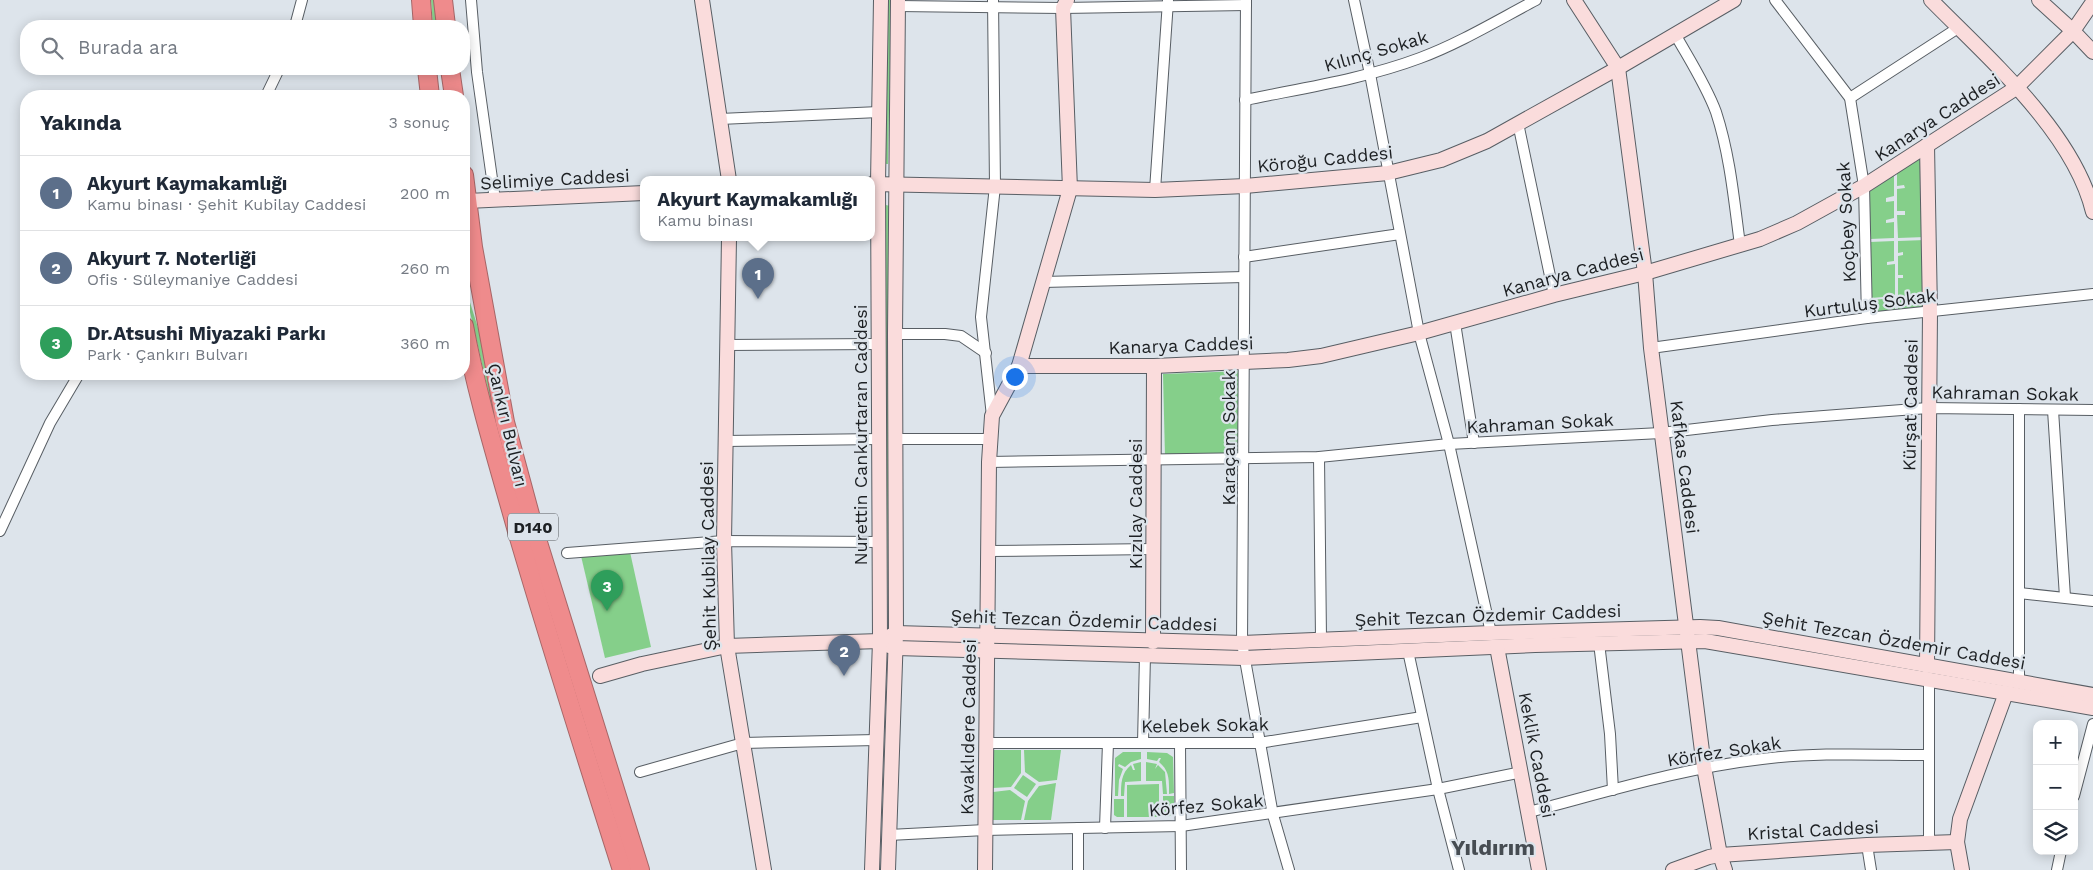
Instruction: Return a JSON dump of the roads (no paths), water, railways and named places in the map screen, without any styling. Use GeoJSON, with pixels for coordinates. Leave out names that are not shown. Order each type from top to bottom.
{"type":"FeatureCollection","features":[{"type":"Feature","properties":{"kind":"highway"},"geometry":{"type":"LineString","coordinates":[[421,0],[423,20]]}},
{"type":"Feature","properties":{"kind":"highway"},"geometry":{"type":"LineString","coordinates":[[443,0],[445,20]]}},
{"type":"Feature","properties":{"kind":"highway"},"geometry":{"type":"LineString","coordinates":[[428,75],[429,90]]}},
{"type":"Feature","properties":{"kind":"highway"},"geometry":{"type":"LineString","coordinates":[[451,75],[453,90]]}},
{"type":"Feature","properties":{"kind":"highway","name":"Çankırı Bulvarı"},"geometry":{"type":"LineString","coordinates":[[470,220],[490,345],[505,422],[535,533],[640,870]]}},
{"type":"Feature","properties":{"kind":"highway","name":"Çankırı Bulvarı"},"geometry":{"type":"LineString","coordinates":[[470,360],[539,607],[622,870]]}},
{"type":"Feature","properties":{"kind":"street"},"geometry":{"type":"LineString","coordinates":[[297,20],[302,0]]}},
{"type":"Feature","properties":{"kind":"street"},"geometry":{"type":"LineString","coordinates":[[471,0],[477,72],[495,200]]}},
{"type":"Feature","properties":{"kind":"street"},"geometry":{"type":"LineString","coordinates":[[702,0],[728,176]]}},
{"type":"Feature","properties":{"kind":"street","name":"Nurettin Cankurtaran Caddesi"},"geometry":{"type":"LineString","coordinates":[[872,870],[880,642],[879,344],[875,184],[879,112],[881,0]]}},
{"type":"Feature","properties":{"kind":"street"},"geometry":{"type":"LineString","coordinates":[[1354,0],[1370,74],[1419,333],[1449,444],[1491,633]]}},
{"type":"Feature","properties":{"kind":"street","name":"Kılınç Sokak"},"geometry":{"type":"LineString","coordinates":[[1245,100],[1370,74],[1420,58],[1449,46],[1536,0]]}},
{"type":"Feature","properties":{"kind":"street"},"geometry":{"type":"LineString","coordinates":[[1574,0],[1618,68]]}},
{"type":"Feature","properties":{"kind":"street","name":"Köroğu Caddesi"},"geometry":{"type":"LineString","coordinates":[[875,184],[1155,190],[1245,186],[1388,174],[1441,160],[1487,141],[1618,68],[1734,0]]}},
{"type":"Feature","properties":{"kind":"street","name":"Koçbey Sokak"},"geometry":{"type":"LineString","coordinates":[[1775,0],[1850,98],[1864,186],[1867,318]]}},
{"type":"Feature","properties":{"kind":"street"},"geometry":{"type":"LineString","coordinates":[[1931,0],[2016,88],[2054,133],[2091,196],[2093,212]]}},
{"type":"Feature","properties":{"kind":"street"},"geometry":{"type":"LineString","coordinates":[[2039,0],[2093,52]]}},
{"type":"Feature","properties":{"kind":"street"},"geometry":{"type":"LineString","coordinates":[[898,3],[1246,2]]}},
{"type":"Feature","properties":{"kind":"street","name":"Karaçam Sokak"},"geometry":{"type":"LineString","coordinates":[[1246,2],[1245,459],[1242,643],[1273,815],[1289,870]]}},
{"type":"Feature","properties":{"kind":"street","name":"Kanarya Caddesi"},"geometry":{"type":"LineString","coordinates":[[1019,366],[1154,366],[1321,356],[1419,333],[1554,295],[1645,273],[1777,233],[1864,186],[2016,88],[2073,31],[2093,2]]}},
{"type":"Feature","properties":{"kind":"street","name":"Nurettin Cankurtaran Caddesi"},"geometry":{"type":"LineString","coordinates":[[888,870],[896,648],[895,334],[898,3]]}},
{"type":"Feature","properties":{"kind":"street"},"geometry":{"type":"LineString","coordinates":[[1155,190],[1167,3]]}},
{"type":"Feature","properties":{"kind":"street"},"geometry":{"type":"LineString","coordinates":[[992,4],[995,186],[981,318],[992,416]]}},
{"type":"Feature","properties":{"kind":"street","name":"Kavaklıdere Caddesi"},"geometry":{"type":"LineString","coordinates":[[985,870],[989,462],[992,416],[1019,366],[1070,189],[1065,4]]}},
{"type":"Feature","properties":{"kind":"street"},"geometry":{"type":"LineString","coordinates":[[1850,98],[1958,28]]}},
{"type":"Feature","properties":{"kind":"street"},"geometry":{"type":"LineString","coordinates":[[1675,34],[1708,92],[1716,112],[1728,155],[1740,244]]}},
{"type":"Feature","properties":{"kind":"street","name":"Kafkas Caddesi"},"geometry":{"type":"LineString","coordinates":[[1618,68],[1645,273],[1651,348],[1704,767],[1720,855],[1725,870]]}},
{"type":"Feature","properties":{"kind":"street"},"geometry":{"type":"LineString","coordinates":[[269,90],[276,75]]}},
{"type":"Feature","properties":{"kind":"street"},"geometry":{"type":"LineString","coordinates":[[720,119],[879,112]]}},
{"type":"Feature","properties":{"kind":"street"},"geometry":{"type":"LineString","coordinates":[[1518,123],[1554,295]]}},
{"type":"Feature","properties":{"kind":"street","name":"Kürşat Caddesi"},"geometry":{"type":"LineString","coordinates":[[1927,145],[1930,312],[1928,672]]}},
{"type":"Feature","properties":{"kind":"street","name":"Selimiye Caddesi"},"geometry":{"type":"LineString","coordinates":[[470,201],[640,194]]}},
{"type":"Feature","properties":{"kind":"street"},"geometry":{"type":"LineString","coordinates":[[1244,257],[1400,234]]}},
{"type":"Feature","properties":{"kind":"street","name":"Şehit Kubilay Caddesi"},"geometry":{"type":"LineString","coordinates":[[729,241],[724,541],[727,646],[764,870]]}},
{"type":"Feature","properties":{"kind":"street"},"geometry":{"type":"LineString","coordinates":[[1043,282],[1244,277]]}},
{"type":"Feature","properties":{"kind":"street","name":"Kurtuluş Sokak"},"geometry":{"type":"LineString","coordinates":[[1651,348],[1867,318],[2093,294]]}},
{"type":"Feature","properties":{"kind":"street"},"geometry":{"type":"LineString","coordinates":[[1455,323],[1474,443]]}},
{"type":"Feature","properties":{"kind":"street"},"geometry":{"type":"LineString","coordinates":[[895,334],[945,334],[961,336],[986,353]]}},
{"type":"Feature","properties":{"kind":"street"},"geometry":{"type":"LineString","coordinates":[[727,345],[879,344]]}},
{"type":"Feature","properties":{"kind":"street","name":"Kızılay Caddesi"},"geometry":{"type":"LineString","coordinates":[[1153,642],[1154,366]]}},
{"type":"Feature","properties":{"kind":"street"},"geometry":{"type":"LineString","coordinates":[[0,531],[50,423],[75,380]]}},
{"type":"Feature","properties":{"kind":"street","name":"Kahraman Sokak"},"geometry":{"type":"LineString","coordinates":[[989,462],[1319,457],[1449,444],[1662,433],[1772,420],[1928,408],[2093,410]]}},
{"type":"Feature","properties":{"kind":"street"},"geometry":{"type":"LineString","coordinates":[[2019,409],[2019,682]]}},
{"type":"Feature","properties":{"kind":"street"},"geometry":{"type":"LineString","coordinates":[[2053,410],[2065,597]]}},
{"type":"Feature","properties":{"kind":"street"},"geometry":{"type":"LineString","coordinates":[[725,441],[880,439]]}},
{"type":"Feature","properties":{"kind":"street"},"geometry":{"type":"LineString","coordinates":[[895,439],[990,439]]}},
{"type":"Feature","properties":{"kind":"street"},"geometry":{"type":"LineString","coordinates":[[1319,457],[1321,639]]}},
{"type":"Feature","properties":{"kind":"street"},"geometry":{"type":"LineString","coordinates":[[568,553],[724,541],[880,542]]}},
{"type":"Feature","properties":{"kind":"street"},"geometry":{"type":"LineString","coordinates":[[989,551],[1154,549]]}},
{"type":"Feature","properties":{"kind":"street"},"geometry":{"type":"LineString","coordinates":[[2019,593],[2093,601]]}},
{"type":"Feature","properties":{"kind":"street","name":"Şehit Tezcan Özdemir Caddesi"},"geometry":{"type":"LineString","coordinates":[[880,642],[896,633],[988,644],[1145,655],[1244,658],[1599,643],[1687,634],[1718,628],[1928,672],[2006,693],[2093,708]]}},
{"type":"Feature","properties":{"kind":"street","name":"Şehit Tezcan Özdemir Caddesi"},"geometry":{"type":"LineString","coordinates":[[880,642],[896,648],[988,644],[1242,643],[1491,633],[1687,634]]}},
{"type":"Feature","properties":{"kind":"street"},"geometry":{"type":"LineString","coordinates":[[600,676],[642,664],[727,646],[880,642]]}},
{"type":"Feature","properties":{"kind":"street"},"geometry":{"type":"LineString","coordinates":[[1599,643],[1610,734],[1613,790]]}},
{"type":"Feature","properties":{"kind":"street","name":"Keklik Caddesi"},"geometry":{"type":"LineString","coordinates":[[1497,646],[1539,870]]}},
{"type":"Feature","properties":{"kind":"street"},"geometry":{"type":"LineString","coordinates":[[1408,650],[1438,789],[1458,870]]}},
{"type":"Feature","properties":{"kind":"street"},"geometry":{"type":"LineString","coordinates":[[1142,743],[1145,655]]}},
{"type":"Feature","properties":{"kind":"street"},"geometry":{"type":"LineString","coordinates":[[1928,672],[1929,843]]}},
{"type":"Feature","properties":{"kind":"street","name":"Şehit Tezcan Özdemir Caddesi"},"geometry":{"type":"LineString","coordinates":[[1928,672],[2019,682],[2093,694]]}},
{"type":"Feature","properties":{"kind":"street"},"geometry":{"type":"LineString","coordinates":[[1962,870],[1957,842],[1960,819],[2006,693]]}},
{"type":"Feature","properties":{"kind":"street","name":"Kelebek Sokak"},"geometry":{"type":"LineString","coordinates":[[987,743],[1259,743],[1422,717]]}},
{"type":"Feature","properties":{"kind":"street"},"geometry":{"type":"LineString","coordinates":[[2078,781],[2093,724]]}},
{"type":"Feature","properties":{"kind":"street"},"geometry":{"type":"LineString","coordinates":[[640,772],[743,743],[876,740]]}},
{"type":"Feature","properties":{"kind":"street"},"geometry":{"type":"LineString","coordinates":[[1105,828],[1108,743]]}},
{"type":"Feature","properties":{"kind":"street"},"geometry":{"type":"LineString","coordinates":[[1180,743],[1181,870]]}},
{"type":"Feature","properties":{"kind":"street","name":"Körfez Sokak"},"geometry":{"type":"LineString","coordinates":[[1529,812],[1704,767],[1790,756],[1929,755]]}},
{"type":"Feature","properties":{"kind":"street","name":"Körfez Sokak"},"geometry":{"type":"LineString","coordinates":[[889,835],[985,830],[1181,826],[1273,815],[1438,789],[1522,772]]}},
{"type":"Feature","properties":{"kind":"street"},"geometry":{"type":"LineString","coordinates":[[1078,828],[1078,870]]}},
{"type":"Feature","properties":{"kind":"street","name":"Kristal Caddesi"},"geometry":{"type":"LineString","coordinates":[[1673,870],[1708,857],[1720,855],[1867,845],[1957,842]]}},
{"type":"Feature","properties":{"kind":"street"},"geometry":{"type":"LineString","coordinates":[[1867,845],[1870,870]]}},
{"type":"Feature","properties":{"kind":"street"},"geometry":{"type":"LineString","coordinates":[[2056,870],[2060,855]]}},
{"type":"Feature","properties":{"kind":"place","name":"Akyurt Kaymakamlığı"},"geometry":{"type":"Point","coordinates":[758,299]}},
{"type":"Feature","properties":{"kind":"place","name":"Dr.Atsushi Miyazaki Parkı"},"geometry":{"type":"Point","coordinates":[607,611]}},
{"type":"Feature","properties":{"kind":"place","name":"Akyurt 7. Noterliği"},"geometry":{"type":"Point","coordinates":[844,676]}},
{"type":"Feature","properties":{"kind":"district","name":"Yıldırım"},"geometry":{"type":"Point","coordinates":[1493,847]}}]}
